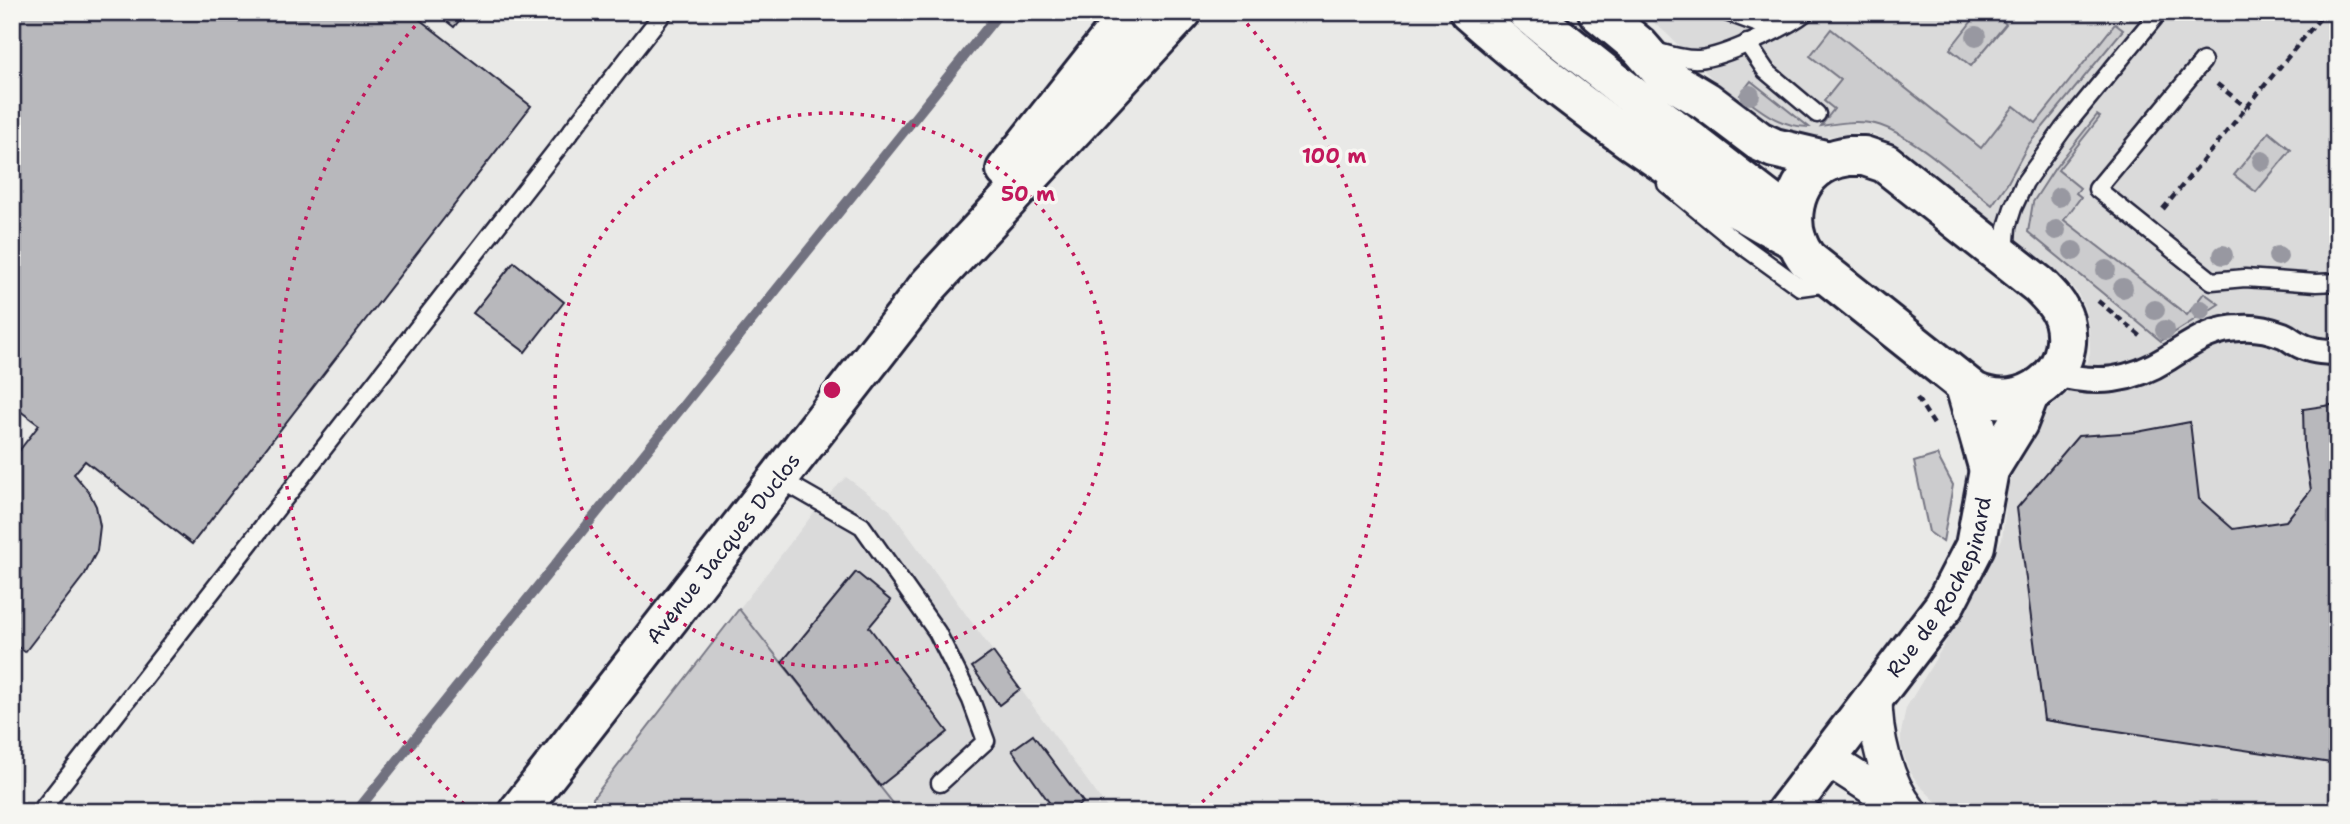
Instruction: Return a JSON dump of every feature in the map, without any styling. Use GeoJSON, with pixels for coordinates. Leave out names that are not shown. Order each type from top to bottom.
{"type":"FeatureCollection","features":[{"type":"Feature","properties":{"kind":"main road","name":"Avenue Jacques Duclos"},"geometry":{"type":"LineString","coordinates":[[929,285],[956,238],[986,196],[1132,12]]}},
{"type":"Feature","properties":{"kind":"main road","name":"Avenue Jacques Duclos"},"geometry":{"type":"LineString","coordinates":[[523,810],[929,285],[1182,12]]}},
{"type":"Feature","properties":{"kind":"main road"},"geometry":{"type":"LineString","coordinates":[[1056,149],[1205,12]]}},
{"type":"Feature","properties":{"kind":"main road"},"geometry":{"type":"LineString","coordinates":[[1527,12],[1794,230],[1807,259],[1965,386],[1984,397],[2004,399],[2042,385]]}},
{"type":"Feature","properties":{"kind":"main road"},"geometry":{"type":"LineString","coordinates":[[1598,12],[1639,46],[1666,77],[1706,101],[1759,141],[1829,161]]}},
{"type":"Feature","properties":{"kind":"main road"},"geometry":{"type":"LineString","coordinates":[[1472,17],[1588,109],[1710,193],[1794,230]]}},
{"type":"Feature","properties":{"kind":"main road","name":"Rue de Rochepinard"},"geometry":{"type":"LineString","coordinates":[[1786,812],[1944,606],[1962,576],[1975,546],[1989,470],[2062,358],[2066,337],[2059,308],[2039,285],[1885,163],[1864,156],[1849,156],[1829,161]]}},
{"type":"Feature","properties":{"kind":"main road"},"geometry":{"type":"LineString","coordinates":[[1794,230],[1800,190],[1811,175],[1829,161]]}},
{"type":"Feature","properties":{"kind":"main road","name":"Rue de Rochepinard"},"geometry":{"type":"LineString","coordinates":[[1965,386],[1989,470]]}},
{"type":"Feature","properties":{"kind":"street"},"geometry":{"type":"LineString","coordinates":[[2042,385],[2119,379],[2134,375],[2157,365],[2204,335],[2221,330],[2241,328],[2284,335],[2312,350],[2338,352]]}},
{"type":"Feature","properties":{"kind":"street","name":"Rue de Rochepinard"},"geometry":{"type":"LineString","coordinates":[[1875,696],[1875,717],[1884,759],[1892,781],[1910,812]]}},
{"type":"Feature","properties":{"kind":"street"},"geometry":{"type":"LineString","coordinates":[[1826,758],[1871,787],[1902,812]]}},
{"type":"Feature","properties":{"kind":"lane"},"geometry":{"type":"LineString","coordinates":[[40,812],[664,12]]}},
{"type":"Feature","properties":{"kind":"lane"},"geometry":{"type":"LineString","coordinates":[[1726,12],[1756,23],[1785,27]]}},
{"type":"Feature","properties":{"kind":"lane"},"geometry":{"type":"LineString","coordinates":[[1639,46],[1675,56],[1699,59],[1723,53],[1785,27],[1806,12]]}},
{"type":"Feature","properties":{"kind":"lane"},"geometry":{"type":"LineString","coordinates":[[2005,259],[2007,227],[2025,182],[2063,129],[2159,12]]}},
{"type":"Feature","properties":{"kind":"lane"},"geometry":{"type":"LineString","coordinates":[[1746,43],[1766,72],[1817,114]]}},
{"type":"Feature","properties":{"kind":"lane"},"geometry":{"type":"LineString","coordinates":[[2203,61],[2097,189],[2212,281],[2245,278],[2338,282]]}},
{"type":"Feature","properties":{"kind":"lane"},"geometry":{"type":"LineString","coordinates":[[1588,109],[1666,184],[1728,235],[1800,288],[1835,282]]}},
{"type":"Feature","properties":{"kind":"lane"},"geometry":{"type":"LineString","coordinates":[[778,478],[862,526],[937,632],[971,700],[986,741],[940,783]]}},
{"type":"Feature","properties":{"kind":"path"},"geometry":{"type":"LineString","coordinates":[[2147,229],[2325,12]]}},
{"type":"Feature","properties":{"kind":"shaded area"},"geometry":{"type":"Polygon","coordinates":[[[1641,12],[2338,12],[2338,812],[1947,812],[1919,785],[1909,770],[1901,746],[1906,708],[1977,590],[2002,539],[2014,458],[2037,419],[2073,388],[2086,370],[2090,352],[2086,311],[2078,294],[2067,281],[1889,141],[1858,133],[1783,138],[1725,91],[1641,12]]]}},
{"type":"Feature","properties":{"kind":"shaded area"},"geometry":{"type":"Polygon","coordinates":[[[1979,12],[1992,12],[2006,24],[1971,66],[1950,49],[1979,12]]]}},
{"type":"Feature","properties":{"kind":"shaded area"},"geometry":{"type":"Polygon","coordinates":[[[2115,24],[2123,30],[2028,145],[1992,205],[1921,147],[1890,129],[1862,122],[1821,126],[1834,109],[1824,101],[1841,80],[1810,56],[1831,29],[1981,148],[2014,106],[2036,123],[2115,24]]]}},
{"type":"Feature","properties":{"kind":"shaded area"},"geometry":{"type":"Polygon","coordinates":[[[1751,81],[1809,127],[1780,121],[1740,95],[1751,81]]]}},
{"type":"Feature","properties":{"kind":"shaded area"},"geometry":{"type":"Polygon","coordinates":[[[2097,115],[2100,117],[2058,170],[2080,188],[2076,193],[2081,197],[2064,220],[2187,315],[2204,293],[2219,304],[2161,341],[2028,232],[2033,202],[2055,168],[2097,115]]]}},
{"type":"Feature","properties":{"kind":"shaded area"},"geometry":{"type":"Polygon","coordinates":[[[2269,132],[2291,150],[2256,192],[2234,175],[2269,132]]]}},
{"type":"Feature","properties":{"kind":"shaded area"},"geometry":{"type":"Polygon","coordinates":[[[1937,455],[1953,485],[1943,542],[1929,532],[1914,462],[1937,455]]]}},
{"type":"Feature","properties":{"kind":"shaded area"},"geometry":{"type":"Polygon","coordinates":[[[846,477],[890,510],[1110,812],[900,812],[739,609],[823,501],[846,477]]]}},
{"type":"Feature","properties":{"kind":"shaded area"},"geometry":{"type":"Polygon","coordinates":[[[739,609],[900,812],[593,812],[593,798],[739,609]]]}},
{"type":"Feature","properties":{"kind":"building"},"geometry":{"type":"Polygon","coordinates":[[[12,12],[410,12],[531,106],[192,544],[85,461],[74,474],[89,492],[96,506],[100,526],[97,551],[85,574],[25,652],[12,643],[12,460],[39,425],[12,405],[12,12]]]}},
{"type":"Feature","properties":{"kind":"building"},"geometry":{"type":"Polygon","coordinates":[[[435,12],[466,12],[454,27],[435,12]]]}},
{"type":"Feature","properties":{"kind":"building"},"geometry":{"type":"Polygon","coordinates":[[[514,262],[564,302],[525,352],[473,313],[514,262]]]}},
{"type":"Feature","properties":{"kind":"building"},"geometry":{"type":"Polygon","coordinates":[[[2338,404],[2338,764],[2044,720],[2017,508],[2078,436],[2137,432],[2190,422],[2199,499],[2233,529],[2286,521],[2311,490],[2304,448],[2303,409],[2338,404]]]}},
{"type":"Feature","properties":{"kind":"building"},"geometry":{"type":"Polygon","coordinates":[[[856,572],[891,601],[869,627],[948,732],[880,786],[782,662],[856,572]]]}},
{"type":"Feature","properties":{"kind":"building"},"geometry":{"type":"Polygon","coordinates":[[[993,652],[1020,689],[999,705],[972,667],[993,652]]]}},
{"type":"Feature","properties":{"kind":"building"},"geometry":{"type":"Polygon","coordinates":[[[1033,735],[1083,802],[1069,812],[1056,812],[1012,750],[1033,735]]]}},
{"type":"Feature","properties":{"kind":"waterway"},"geometry":{"type":"LineString","coordinates":[[356,812],[1000,12]]}}]}
